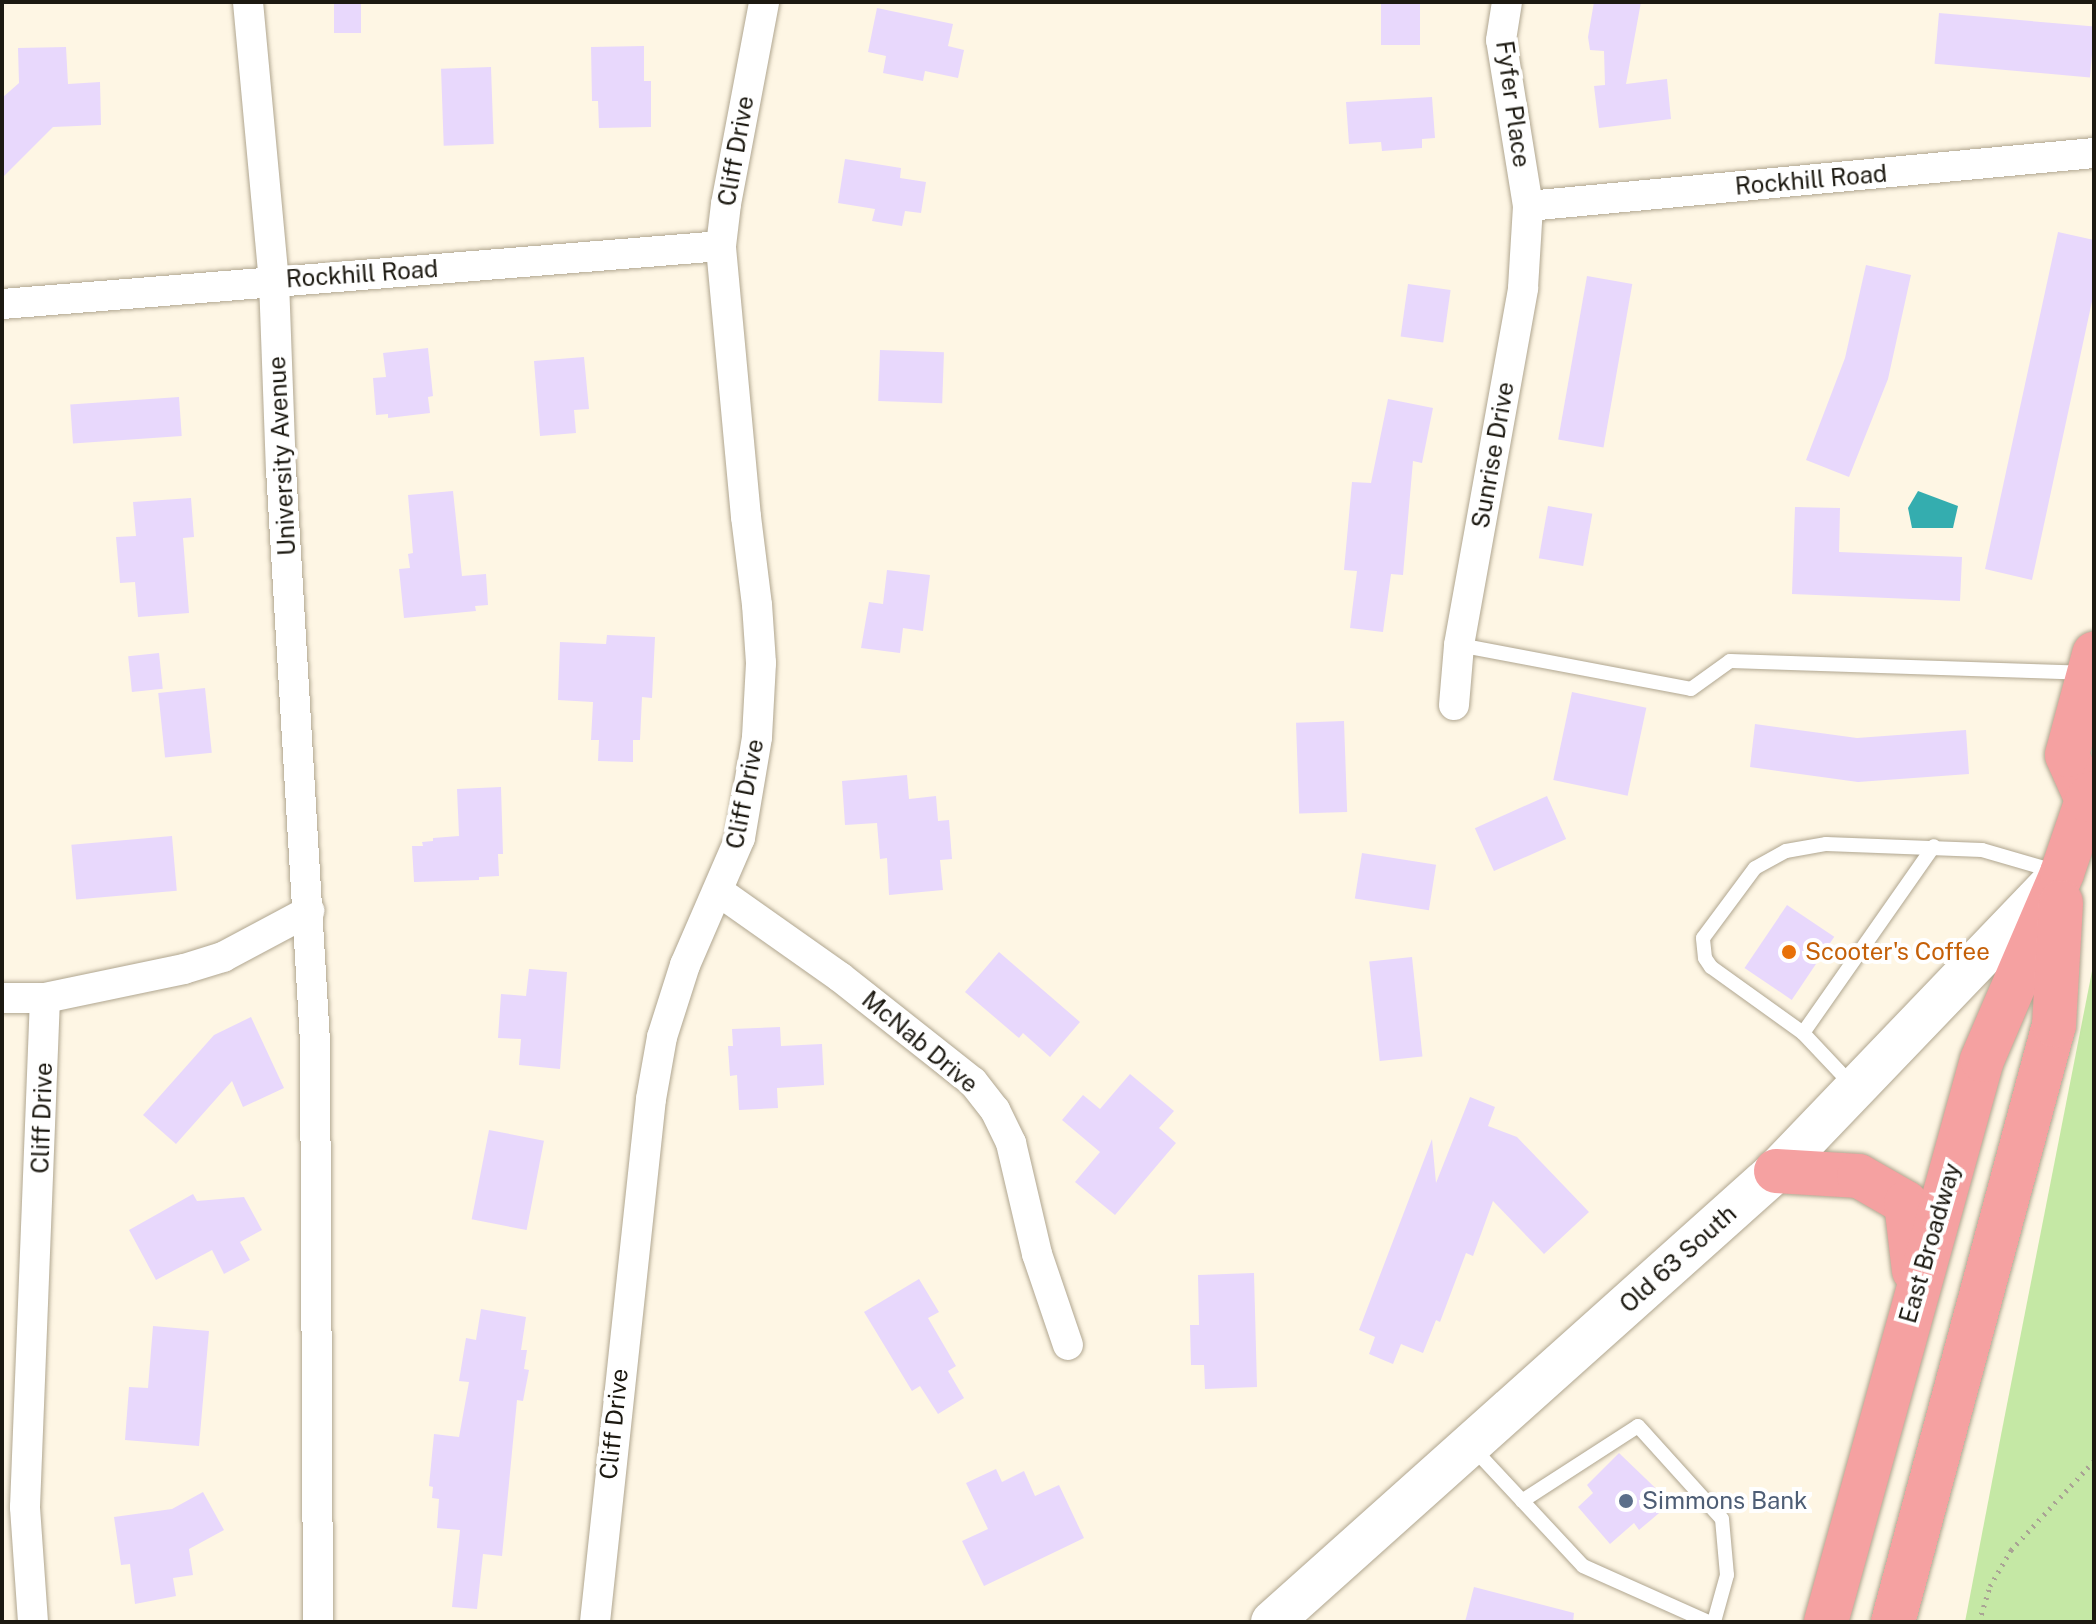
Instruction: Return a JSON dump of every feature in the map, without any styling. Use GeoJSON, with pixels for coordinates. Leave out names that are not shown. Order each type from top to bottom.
{"type":"FeatureCollection","features":[{"type":"Feature","properties":{"kind":"main road","name":"East Broadway"},"geometry":{"type":"LineString","coordinates":[[1893,1622],[2054,1025],[2090,797],[2067,755],[2092,663]]}},
{"type":"Feature","properties":{"kind":"main road","name":"East Broadway"},"geometry":{"type":"LineString","coordinates":[[1826,1622],[1916,1288],[1982,1060],[2078,859]]}},
{"type":"Feature","properties":{"kind":"main road","name":"Old 63 South"},"geometry":{"type":"LineString","coordinates":[[1272,1622],[1776,1171],[2078,859]]}},
{"type":"Feature","properties":{"kind":"main road"},"geometry":{"type":"LineString","coordinates":[[1776,1171],[1859,1176],[1906,1203],[1916,1288]]}},
{"type":"Feature","properties":{"kind":"street","name":"University Avenue"},"geometry":{"type":"LineString","coordinates":[[248,2],[274,281],[281,469],[309,911],[315,1073],[318,1622]]}},
{"type":"Feature","properties":{"kind":"street","name":"Cliff Drive"},"geometry":{"type":"LineString","coordinates":[[595,1622],[651,1099],[662,1037],[685,965],[740,838],[751,789],[761,663],[721,246],[764,2]]}},
{"type":"Feature","properties":{"kind":"street","name":"Fyfer Place"},"geometry":{"type":"LineString","coordinates":[[1507,2],[1501,40],[1528,206]]}},
{"type":"Feature","properties":{"kind":"street","name":"Rockhill Road"},"geometry":{"type":"LineString","coordinates":[[1528,206],[2094,153]]}},
{"type":"Feature","properties":{"kind":"street","name":"Sunrise Drive"},"geometry":{"type":"LineString","coordinates":[[1454,705],[1459,645],[1523,288],[1528,206]]}},
{"type":"Feature","properties":{"kind":"street","name":"Rockhill Road"},"geometry":{"type":"LineString","coordinates":[[2,304],[721,246]]}},
{"type":"Feature","properties":{"kind":"street","name":"McNab Drive"},"geometry":{"type":"LineString","coordinates":[[718,891],[840,977],[973,1082],[995,1110],[1011,1143],[1037,1254],[1068,1345]]}},
{"type":"Feature","properties":{"kind":"street"},"geometry":{"type":"LineString","coordinates":[[2,998],[45,998],[141,979],[223,957],[309,911]]}},
{"type":"Feature","properties":{"kind":"street","name":"Cliff Drive"},"geometry":{"type":"LineString","coordinates":[[33,1622],[25,1493],[45,998]]}},
{"type":"Feature","properties":{"kind":"lane"},"geometry":{"type":"LineString","coordinates":[[1459,645],[1691,689],[1730,661],[2092,663]]}},
{"type":"Feature","properties":{"kind":"lane"},"geometry":{"type":"LineString","coordinates":[[1855,1088],[1803,1033],[1711,967],[1702,946],[1703,938],[1755,868],[1773,856],[1826,844],[1934,846],[2078,859]]}},
{"type":"Feature","properties":{"kind":"lane"},"geometry":{"type":"LineString","coordinates":[[1803,1033],[1934,846]]}},
{"type":"Feature","properties":{"kind":"lane"},"geometry":{"type":"LineString","coordinates":[[1522,1501],[1638,1426],[1722,1519],[1727,1575],[1714,1622]]}},
{"type":"Feature","properties":{"kind":"lane"},"geometry":{"type":"LineString","coordinates":[[1470,1445],[1583,1566],[1708,1622]]}},
{"type":"Feature","properties":{"kind":"path"},"geometry":{"type":"LineString","coordinates":[[1979,1622],[1990,1586],[2011,1550],[2094,1461]]}},
{"type":"Feature","properties":{"kind":"green space"},"geometry":{"type":"Polygon","coordinates":[[[2094,961],[2094,1622],[1965,1622],[2001,1435],[2094,961]]]}},
{"type":"Feature","properties":{"kind":"water"},"geometry":{"type":"Polygon","coordinates":[[[1918,491],[1958,506],[1953,528],[1912,528],[1908,508],[1918,491]]]}},
{"type":"Feature","properties":{"kind":"building"},"geometry":{"type":"Polygon","coordinates":[[[334,2],[361,2],[361,33],[334,33],[334,2]]]}},
{"type":"Feature","properties":{"kind":"building"},"geometry":{"type":"Polygon","coordinates":[[[1381,2],[1420,2],[1420,45],[1381,45],[1381,2]]]}},
{"type":"Feature","properties":{"kind":"building"},"geometry":{"type":"Polygon","coordinates":[[[1594,2],[1641,2],[1626,84],[1667,79],[1671,119],[1599,128],[1594,86],[1605,85],[1604,51],[1590,50],[1588,37],[1594,2]]]}},
{"type":"Feature","properties":{"kind":"building"},"geometry":{"type":"Polygon","coordinates":[[[877,8],[953,24],[948,46],[964,50],[958,78],[925,71],[923,81],[883,73],[886,56],[868,52],[877,8]]]}},
{"type":"Feature","properties":{"kind":"building"},"geometry":{"type":"Polygon","coordinates":[[[1939,13],[2094,27],[2090,77],[1935,64],[1939,13]]]}},
{"type":"Feature","properties":{"kind":"building"},"geometry":{"type":"Polygon","coordinates":[[[644,46],[644,81],[651,81],[651,127],[599,128],[598,101],[592,101],[591,47],[644,46]]]}},
{"type":"Feature","properties":{"kind":"building"},"geometry":{"type":"Polygon","coordinates":[[[66,47],[68,84],[100,82],[101,125],[53,127],[2,178],[2,98],[19,83],[18,48],[66,47]]]}},
{"type":"Feature","properties":{"kind":"building"},"geometry":{"type":"Polygon","coordinates":[[[491,67],[494,144],[444,146],[441,69],[491,67]]]}},
{"type":"Feature","properties":{"kind":"building"},"geometry":{"type":"Polygon","coordinates":[[[1432,97],[1435,138],[1422,139],[1422,148],[1382,151],[1381,142],[1349,144],[1346,102],[1432,97]]]}},
{"type":"Feature","properties":{"kind":"building"},"geometry":{"type":"Polygon","coordinates":[[[845,159],[901,168],[900,178],[926,182],[921,213],[905,211],[902,226],[872,221],[875,209],[838,203],[845,159]]]}},
{"type":"Feature","properties":{"kind":"building"},"geometry":{"type":"Polygon","coordinates":[[[2058,232],[2094,240],[2094,292],[2032,580],[1985,569],[2058,232]]]}},
{"type":"Feature","properties":{"kind":"building"},"geometry":{"type":"Polygon","coordinates":[[[1866,265],[1911,275],[1888,379],[1849,477],[1806,460],[1845,358],[1866,265]]]}},
{"type":"Feature","properties":{"kind":"building"},"geometry":{"type":"Polygon","coordinates":[[[1587,276],[1632,284],[1603,447],[1558,439],[1587,276]]]}},
{"type":"Feature","properties":{"kind":"building"},"geometry":{"type":"Polygon","coordinates":[[[1408,284],[1451,290],[1443,342],[1401,336],[1408,284]]]}},
{"type":"Feature","properties":{"kind":"building"},"geometry":{"type":"Polygon","coordinates":[[[428,348],[433,396],[428,397],[430,413],[388,418],[388,414],[376,415],[373,378],[386,377],[383,353],[428,348]]]}},
{"type":"Feature","properties":{"kind":"building"},"geometry":{"type":"Polygon","coordinates":[[[880,350],[944,352],[942,403],[878,401],[880,350]]]}},
{"type":"Feature","properties":{"kind":"building"},"geometry":{"type":"Polygon","coordinates":[[[584,357],[589,409],[574,410],[576,433],[540,436],[534,361],[584,357]]]}},
{"type":"Feature","properties":{"kind":"building"},"geometry":{"type":"Polygon","coordinates":[[[179,397],[182,436],[73,444],[70,405],[179,397]]]}},
{"type":"Feature","properties":{"kind":"building"},"geometry":{"type":"Polygon","coordinates":[[[1388,399],[1433,408],[1422,463],[1413,461],[1403,575],[1391,574],[1383,632],[1350,628],[1357,571],[1344,570],[1352,482],[1371,483],[1388,399]]]}},
{"type":"Feature","properties":{"kind":"building"},"geometry":{"type":"Polygon","coordinates":[[[453,491],[462,576],[486,574],[488,605],[475,606],[476,611],[404,618],[399,569],[410,568],[408,554],[413,553],[408,495],[453,491]]]}},
{"type":"Feature","properties":{"kind":"building"},"geometry":{"type":"Polygon","coordinates":[[[191,498],[194,537],[183,538],[189,613],[138,617],[135,582],[120,583],[116,537],[136,536],[133,502],[191,498]]]}},
{"type":"Feature","properties":{"kind":"building"},"geometry":{"type":"Polygon","coordinates":[[[1548,506],[1592,514],[1583,566],[1539,558],[1548,506]]]}},
{"type":"Feature","properties":{"kind":"building"},"geometry":{"type":"Polygon","coordinates":[[[1795,507],[1840,508],[1839,552],[1962,557],[1960,601],[1792,594],[1795,507]]]}},
{"type":"Feature","properties":{"kind":"building"},"geometry":{"type":"Polygon","coordinates":[[[887,570],[930,575],[923,631],[903,628],[900,653],[861,648],[869,602],[883,604],[887,570]]]}},
{"type":"Feature","properties":{"kind":"building"},"geometry":{"type":"Polygon","coordinates":[[[607,635],[655,637],[652,698],[642,697],[640,740],[633,740],[633,762],[598,761],[599,740],[591,740],[593,702],[558,700],[560,642],[606,644],[607,635]]]}},
{"type":"Feature","properties":{"kind":"building"},"geometry":{"type":"Polygon","coordinates":[[[159,653],[163,689],[132,692],[128,656],[159,653]]]}},
{"type":"Feature","properties":{"kind":"building"},"geometry":{"type":"Polygon","coordinates":[[[205,688],[212,753],[165,758],[158,693],[205,688]]]}},
{"type":"Feature","properties":{"kind":"building"},"geometry":{"type":"Polygon","coordinates":[[[1572,692],[1646,708],[1628,796],[1553,780],[1572,692]]]}},
{"type":"Feature","properties":{"kind":"building"},"geometry":{"type":"Polygon","coordinates":[[[1344,721],[1347,812],[1299,814],[1296,723],[1344,721]]]}},
{"type":"Feature","properties":{"kind":"building"},"geometry":{"type":"Polygon","coordinates":[[[1755,724],[1857,738],[1966,730],[1969,774],[1858,782],[1750,767],[1755,724]]]}},
{"type":"Feature","properties":{"kind":"building"},"geometry":{"type":"Polygon","coordinates":[[[907,775],[909,799],[936,796],[938,821],[949,820],[952,859],[940,860],[943,890],[889,895],[887,858],[880,859],[877,823],[845,825],[842,781],[907,775]]]}},
{"type":"Feature","properties":{"kind":"building"},"geometry":{"type":"Polygon","coordinates":[[[501,787],[503,854],[498,854],[499,876],[479,877],[479,880],[414,882],[412,846],[423,846],[422,842],[433,841],[433,838],[459,836],[457,789],[501,787]]]}},
{"type":"Feature","properties":{"kind":"building"},"geometry":{"type":"Polygon","coordinates":[[[1547,796],[1566,839],[1494,871],[1475,828],[1547,796]]]}},
{"type":"Feature","properties":{"kind":"building"},"geometry":{"type":"Polygon","coordinates":[[[172,836],[177,891],[76,900],[71,845],[172,836]]]}},
{"type":"Feature","properties":{"kind":"building"},"geometry":{"type":"Polygon","coordinates":[[[1362,853],[1436,865],[1429,910],[1355,898],[1362,853]]]}},
{"type":"Feature","properties":{"kind":"building","name":"Scooter's Coffee"},"geometry":{"type":"Polygon","coordinates":[[[1787,905],[1834,937],[1792,1000],[1745,968],[1787,905]]]}},
{"type":"Feature","properties":{"kind":"building"},"geometry":{"type":"Polygon","coordinates":[[[999,952],[1080,1022],[1050,1057],[1023,1033],[1019,1038],[965,992],[999,952]]]}},
{"type":"Feature","properties":{"kind":"building"},"geometry":{"type":"Polygon","coordinates":[[[1412,957],[1422,1056],[1380,1061],[1369,961],[1412,957]]]}},
{"type":"Feature","properties":{"kind":"building"},"geometry":{"type":"Polygon","coordinates":[[[529,969],[567,972],[560,1069],[519,1065],[521,1039],[498,1038],[501,994],[526,996],[529,969]]]}},
{"type":"Feature","properties":{"kind":"building"},"geometry":{"type":"Polygon","coordinates":[[[251,1017],[284,1088],[243,1107],[232,1081],[176,1144],[143,1115],[214,1035],[251,1017]]]}},
{"type":"Feature","properties":{"kind":"building"},"geometry":{"type":"Polygon","coordinates":[[[780,1027],[781,1046],[822,1044],[824,1085],[777,1088],[778,1108],[739,1110],[737,1075],[730,1076],[728,1046],[733,1046],[732,1029],[780,1027]]]}},
{"type":"Feature","properties":{"kind":"building"},"geometry":{"type":"Polygon","coordinates":[[[1130,1074],[1174,1111],[1159,1128],[1176,1143],[1115,1215],[1075,1182],[1100,1152],[1062,1120],[1083,1095],[1100,1109],[1130,1074]]]}},
{"type":"Feature","properties":{"kind":"building"},"geometry":{"type":"Polygon","coordinates":[[[1470,1097],[1495,1107],[1488,1126],[1517,1137],[1589,1212],[1544,1254],[1493,1201],[1473,1256],[1466,1253],[1440,1322],[1436,1320],[1423,1353],[1401,1344],[1393,1364],[1369,1354],[1375,1337],[1359,1330],[1432,1139],[1436,1183],[1470,1097]]]}},
{"type":"Feature","properties":{"kind":"building"},"geometry":{"type":"Polygon","coordinates":[[[489,1130],[544,1141],[527,1230],[472,1219],[489,1130]]]}},
{"type":"Feature","properties":{"kind":"building"},"geometry":{"type":"Polygon","coordinates":[[[193,1194],[197,1201],[244,1197],[262,1230],[240,1242],[250,1260],[224,1274],[212,1250],[156,1280],[129,1230],[193,1194]]]}},
{"type":"Feature","properties":{"kind":"building"},"geometry":{"type":"Polygon","coordinates":[[[1254,1273],[1257,1387],[1205,1389],[1204,1365],[1191,1365],[1190,1325],[1199,1325],[1198,1275],[1254,1273]]]}},
{"type":"Feature","properties":{"kind":"building"},"geometry":{"type":"Polygon","coordinates":[[[919,1279],[939,1312],[928,1318],[956,1366],[948,1371],[964,1398],[938,1414],[920,1386],[912,1391],[864,1312],[919,1279]]]}},
{"type":"Feature","properties":{"kind":"building"},"geometry":{"type":"Polygon","coordinates":[[[481,1309],[526,1317],[521,1350],[527,1350],[524,1369],[529,1370],[523,1401],[517,1400],[502,1556],[483,1554],[477,1609],[452,1607],[460,1530],[437,1528],[439,1499],[432,1498],[433,1487],[429,1486],[434,1434],[459,1437],[469,1382],[459,1381],[466,1338],[476,1340],[481,1309]]]}},
{"type":"Feature","properties":{"kind":"building"},"geometry":{"type":"Polygon","coordinates":[[[153,1326],[209,1331],[199,1446],[125,1440],[129,1387],[148,1388],[153,1326]]]}},
{"type":"Feature","properties":{"kind":"building","name":"Simmons Bank"},"geometry":{"type":"Polygon","coordinates":[[[1619,1453],[1671,1503],[1639,1530],[1634,1523],[1610,1544],[1578,1507],[1593,1493],[1587,1485],[1619,1453]]]}},
{"type":"Feature","properties":{"kind":"building"},"geometry":{"type":"Polygon","coordinates":[[[996,1469],[1002,1482],[1024,1471],[1035,1496],[1059,1485],[1084,1538],[984,1586],[962,1541],[988,1529],[966,1483],[996,1469]]]}},
{"type":"Feature","properties":{"kind":"building"},"geometry":{"type":"Polygon","coordinates":[[[203,1492],[224,1530],[189,1549],[193,1575],[173,1578],[176,1596],[135,1604],[130,1564],[121,1565],[114,1517],[172,1509],[203,1492]]]}},
{"type":"Feature","properties":{"kind":"building"},"geometry":{"type":"Polygon","coordinates":[[[1474,1587],[1574,1613],[1573,1622],[1465,1622],[1474,1587]]]}},
{"type":"Feature","properties":{"kind":"place","name":"Scooter's Coffee"},"geometry":{"type":"Point","coordinates":[1789,952]}},
{"type":"Feature","properties":{"kind":"place","name":"Simmons Bank"},"geometry":{"type":"Point","coordinates":[1626,1501]}}]}
